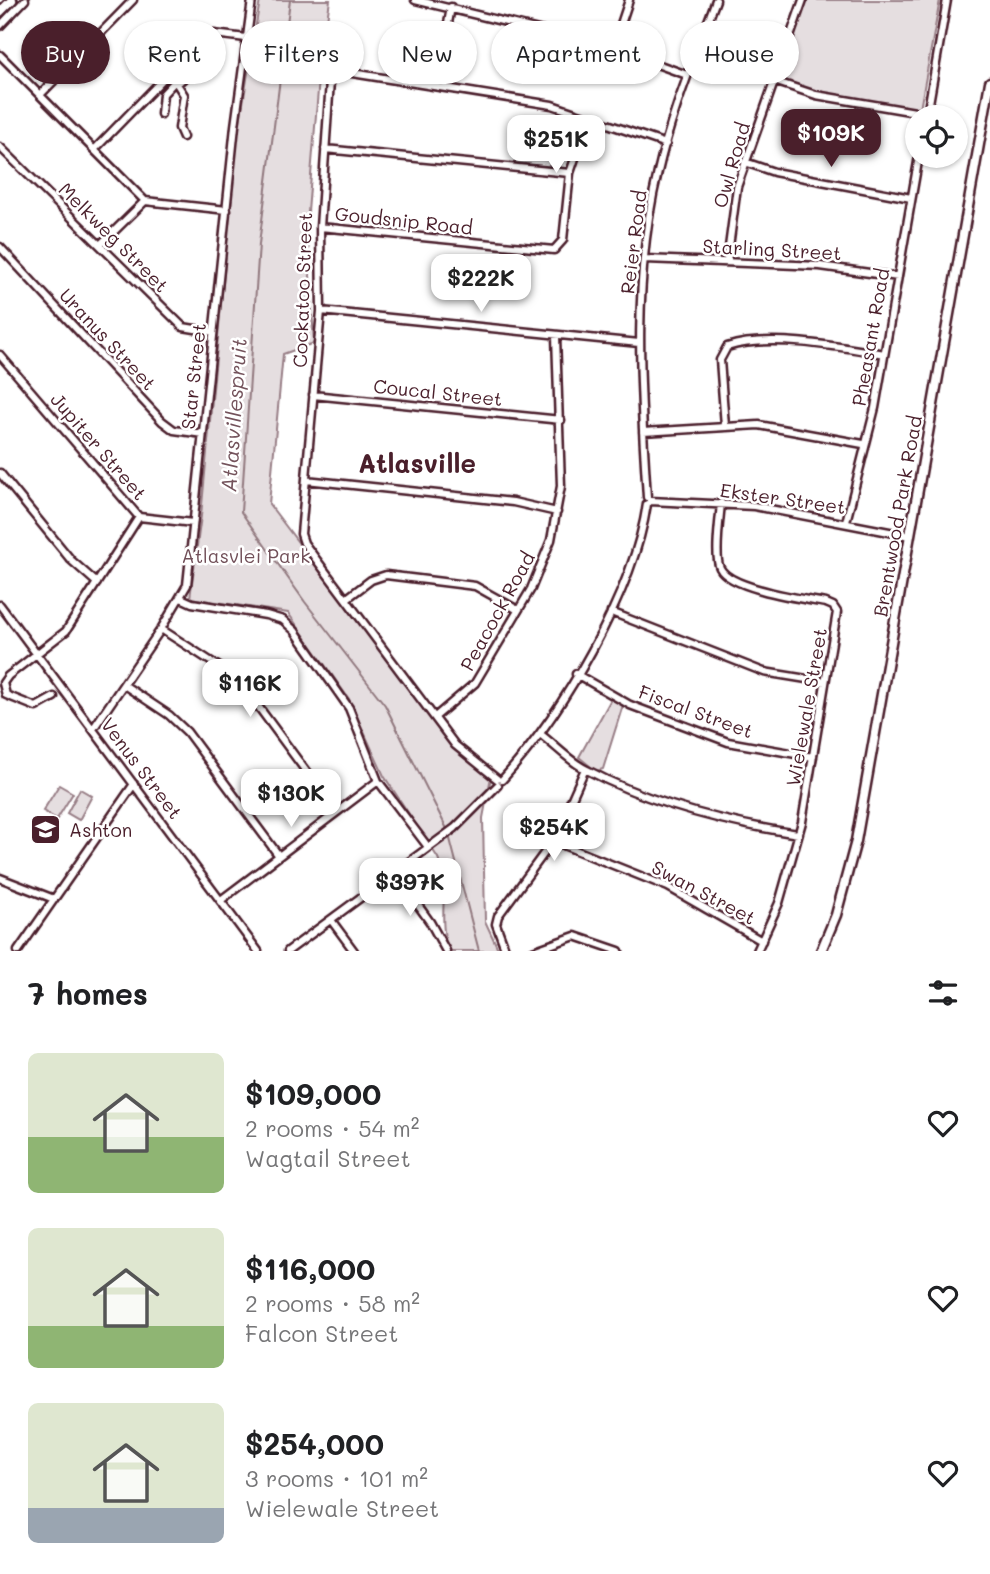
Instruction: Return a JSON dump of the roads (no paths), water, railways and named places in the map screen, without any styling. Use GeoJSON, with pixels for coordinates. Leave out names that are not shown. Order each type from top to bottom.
{"type":"FeatureCollection","features":[{"type":"Feature","properties":{"kind":"street"},"geometry":{"type":"LineString","coordinates":[[0,6],[5,0]]}},
{"type":"Feature","properties":{"kind":"street"},"geometry":{"type":"LineString","coordinates":[[0,12],[12,0]]}},
{"type":"Feature","properties":{"kind":"street"},"geometry":{"type":"LineString","coordinates":[[0,26],[25,0]]}},
{"type":"Feature","properties":{"kind":"street"},"geometry":{"type":"LineString","coordinates":[[41,94],[133,0]]}},
{"type":"Feature","properties":{"kind":"street","name":"Star Street"},"geometry":{"type":"LineString","coordinates":[[249,21],[253,0]]}},
{"type":"Feature","properties":{"kind":"street"},"geometry":{"type":"LineString","coordinates":[[415,0],[506,21]]}},
{"type":"Feature","properties":{"kind":"street"},"geometry":{"type":"LineString","coordinates":[[622,21],[629,0]]}},
{"type":"Feature","properties":{"kind":"street","name":"Reier Road"},"geometry":{"type":"LineString","coordinates":[[708,21],[716,0]]}},
{"type":"Feature","properties":{"kind":"street","name":"Owl Road"},"geometry":{"type":"LineString","coordinates":[[795,21],[803,0]]}},
{"type":"Feature","properties":{"kind":"street"},"geometry":{"type":"LineString","coordinates":[[929,105],[947,0]]}},
{"type":"Feature","properties":{"kind":"street"},"geometry":{"type":"LineString","coordinates":[[448,21],[451,7]]}},
{"type":"Feature","properties":{"kind":"street"},"geometry":{"type":"LineString","coordinates":[[0,55],[145,201],[227,210]]}},
{"type":"Feature","properties":{"kind":"street","name":"Cockatoo Street"},"geometry":{"type":"LineString","coordinates":[[378,78],[336,74],[329,84],[320,227],[321,311],[301,523],[304,543],[455,745],[499,781]]}},
{"type":"Feature","properties":{"kind":"street","name":"Brentwood Park Road"},"geometry":{"type":"LineString","coordinates":[[821,951],[836,915],[856,841],[990,82]]}},
{"type":"Feature","properties":{"kind":"street"},"geometry":{"type":"LineString","coordinates":[[95,149],[159,84]]}},
{"type":"Feature","properties":{"kind":"street"},"geometry":{"type":"LineString","coordinates":[[161,114],[163,94],[175,84]]}},
{"type":"Feature","properties":{"kind":"street"},"geometry":{"type":"LineString","coordinates":[[178,84],[184,95],[179,128],[183,137]]}},
{"type":"Feature","properties":{"kind":"street","name":"Star Street"},"geometry":{"type":"LineString","coordinates":[[93,729],[161,629],[187,585],[241,84]]}},
{"type":"Feature","properties":{"kind":"street","name":"Cockatoo Street"},"geometry":{"type":"LineString","coordinates":[[437,84],[552,105],[666,144]]}},
{"type":"Feature","properties":{"kind":"street","name":"Reier Road"},"geometry":{"type":"LineString","coordinates":[[288,951],[455,828],[540,734],[611,612],[639,545],[648,500],[639,343],[645,259],[652,197],[684,84]]}},
{"type":"Feature","properties":{"kind":"street","name":"Owl Road"},"geometry":{"type":"LineString","coordinates":[[727,262],[732,212],[773,84]]}},
{"type":"Feature","properties":{"kind":"street"},"geometry":{"type":"LineString","coordinates":[[785,84],[816,95],[905,112]]}},
{"type":"Feature","properties":{"kind":"street","name":"Goudsnip Road"},"geometry":{"type":"LineString","coordinates":[[320,227],[551,250],[563,240],[570,173],[589,117]]}},
{"type":"Feature","properties":{"kind":"street","name":"Melkweg Street"},"geometry":{"type":"LineString","coordinates":[[0,148],[183,327],[213,332]]}},
{"type":"Feature","properties":{"kind":"street"},"geometry":{"type":"LineString","coordinates":[[325,149],[570,173]]}},
{"type":"Feature","properties":{"kind":"street"},"geometry":{"type":"LineString","coordinates":[[746,162],[774,172],[911,198]]}},
{"type":"Feature","properties":{"kind":"street","name":"Pheasant Road"},"geometry":{"type":"LineString","coordinates":[[846,522],[863,444],[875,408],[917,168]]}},
{"type":"Feature","properties":{"kind":"street"},"geometry":{"type":"LineString","coordinates":[[100,245],[145,201]]}},
{"type":"Feature","properties":{"kind":"street","name":"Uranus Street"},"geometry":{"type":"LineString","coordinates":[[0,247],[162,421],[174,430],[203,434]]}},
{"type":"Feature","properties":{"kind":"street","name":"Starling Street"},"geometry":{"type":"LineString","coordinates":[[645,259],[838,267],[898,277]]}},
{"type":"Feature","properties":{"kind":"street"},"geometry":{"type":"LineString","coordinates":[[321,311],[639,343]]}},
{"type":"Feature","properties":{"kind":"street","name":"Peacock Road"},"geometry":{"type":"LineString","coordinates":[[435,717],[475,683],[543,566],[557,512],[561,420],[556,336]]}},
{"type":"Feature","properties":{"kind":"street"},"geometry":{"type":"LineString","coordinates":[[725,426],[720,357],[727,347],[773,342],[810,343],[884,354]]}},
{"type":"Feature","properties":{"kind":"street","name":"Jupiter Street"},"geometry":{"type":"LineString","coordinates":[[0,355],[139,517],[193,523]]}},
{"type":"Feature","properties":{"kind":"street","name":"Coucal Street"},"geometry":{"type":"LineString","coordinates":[[313,396],[561,420]]}},
{"type":"Feature","properties":{"kind":"street"},"geometry":{"type":"LineString","coordinates":[[643,432],[759,425],[863,444]]}},
{"type":"Feature","properties":{"kind":"street"},"geometry":{"type":"LineString","coordinates":[[0,472],[71,560],[97,583]]}},
{"type":"Feature","properties":{"kind":"street"},"geometry":{"type":"LineString","coordinates":[[306,481],[513,502],[557,512]]}},
{"type":"Feature","properties":{"kind":"street","name":"Ekster Street"},"geometry":{"type":"LineString","coordinates":[[648,500],[721,503],[846,522],[910,536]]}},
{"type":"Feature","properties":{"kind":"street","name":"Wielewale Street"},"geometry":{"type":"LineString","coordinates":[[721,503],[718,563],[726,576],[782,595],[833,606],[837,612],[798,834],[779,903],[757,951]]}},
{"type":"Feature","properties":{"kind":"street"},"geometry":{"type":"LineString","coordinates":[[54,697],[36,707],[3,691],[8,676],[66,631],[139,517]]}},
{"type":"Feature","properties":{"kind":"street"},"geometry":{"type":"LineString","coordinates":[[346,599],[371,580],[386,575],[475,586],[517,610]]}},
{"type":"Feature","properties":{"kind":"street"},"geometry":{"type":"LineString","coordinates":[[181,598],[192,603],[283,620],[295,631],[349,708],[378,781],[428,847]]}},
{"type":"Feature","properties":{"kind":"street","name":"Venus Street"},"geometry":{"type":"LineString","coordinates":[[0,605],[258,951]]}},
{"type":"Feature","properties":{"kind":"street"},"geometry":{"type":"LineString","coordinates":[[611,612],[764,672],[825,682]]}},
{"type":"Feature","properties":{"kind":"street"},"geometry":{"type":"LineString","coordinates":[[161,629],[237,680],[336,812]]}},
{"type":"Feature","properties":{"kind":"street"},"geometry":{"type":"LineString","coordinates":[[0,672],[8,676]]}},
{"type":"Feature","properties":{"kind":"street","name":"Fiscal Street"},"geometry":{"type":"LineString","coordinates":[[576,674],[630,705],[728,743],[813,757]]}},
{"type":"Feature","properties":{"kind":"street"},"geometry":{"type":"LineString","coordinates":[[124,685],[169,715],[187,732],[279,856]]}},
{"type":"Feature","properties":{"kind":"street"},"geometry":{"type":"LineString","coordinates":[[540,734],[585,769],[712,819],[798,834]]}},
{"type":"Feature","properties":{"kind":"street"},"geometry":{"type":"LineString","coordinates":[[506,951],[496,924],[498,916],[553,841],[585,769]]}},
{"type":"Feature","properties":{"kind":"street"},"geometry":{"type":"LineString","coordinates":[[221,900],[378,781]]}},
{"type":"Feature","properties":{"kind":"street"},"geometry":{"type":"LineString","coordinates":[[18,951],[134,784]]}},
{"type":"Feature","properties":{"kind":"street","name":"Swan Street"},"geometry":{"type":"LineString","coordinates":[[553,841],[668,887],[762,941]]}},
{"type":"Feature","properties":{"kind":"street"},"geometry":{"type":"LineString","coordinates":[[394,873],[430,922],[446,951]]}},
{"type":"Feature","properties":{"kind":"street"},"geometry":{"type":"LineString","coordinates":[[0,878],[54,899]]}},
{"type":"Feature","properties":{"kind":"street"},"geometry":{"type":"LineString","coordinates":[[331,920],[354,951]]}},
{"type":"Feature","properties":{"kind":"street"},"geometry":{"type":"LineString","coordinates":[[533,951],[575,936],[619,951]]}},
{"type":"Feature","properties":{"kind":"waterway","name":"Atlasvillespruit"},"geometry":{"type":"LineString","coordinates":[[290,0],[259,244],[241,512],[305,602],[385,705],[447,829]]}},
{"type":"Feature","properties":{"kind":"waterway","name":"Atlasvillespruit"},"geometry":{"type":"LineString","coordinates":[[449,835],[479,951]]}},
{"type":"Feature","properties":{"kind":"place","name":"Ashton"},"geometry":{"type":"Point","coordinates":[46,829]}},
{"type":"Feature","properties":{"kind":"district","name":"Atlasville"},"geometry":{"type":"Point","coordinates":[417,463]}},
{"type":"Feature","properties":{"kind":"park label","name":"Atlasvlei Park"},"geometry":{"type":"Point","coordinates":[246,555]}}]}
